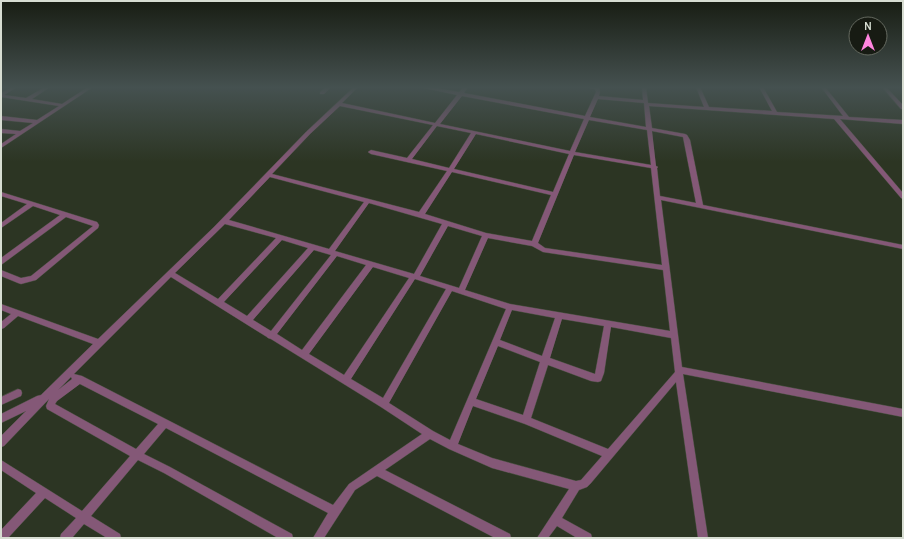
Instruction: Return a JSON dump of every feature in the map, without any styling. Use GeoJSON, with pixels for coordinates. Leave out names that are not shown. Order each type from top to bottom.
{"type":"FeatureCollection","features":[{"type":"Feature","properties":{"kind":"street"},"geometry":{"type":"LineString","coordinates":[[1,146],[51,112]]}},
{"type":"Feature","properties":{"kind":"street"},"geometry":{"type":"LineString","coordinates":[[1,443],[45,397],[270,175],[308,133],[330,112]]}},
{"type":"Feature","properties":{"kind":"street"},"geometry":{"type":"LineString","coordinates":[[379,112],[571,153],[655,167]]}},
{"type":"Feature","properties":{"kind":"street"},"geometry":{"type":"LineString","coordinates":[[408,160],[445,112]]}},
{"type":"Feature","properties":{"kind":"street"},"geometry":{"type":"LineString","coordinates":[[556,112],[686,137],[700,206]]}},
{"type":"Feature","properties":{"kind":"street"},"geometry":{"type":"LineString","coordinates":[[534,244],[571,153],[590,112]]}},
{"type":"Feature","properties":{"kind":"street"},"geometry":{"type":"LineString","coordinates":[[647,112],[679,371],[703,538]]}},
{"type":"Feature","properties":{"kind":"street"},"geometry":{"type":"LineString","coordinates":[[763,112],[903,122]]}},
{"type":"Feature","properties":{"kind":"street"},"geometry":{"type":"LineString","coordinates":[[842,112],[847,118]]}},
{"type":"Feature","properties":{"kind":"street"},"geometry":{"type":"LineString","coordinates":[[835,117],[903,197]]}},
{"type":"Feature","properties":{"kind":"street"},"geometry":{"type":"LineString","coordinates":[[1,118],[37,122]]}},
{"type":"Feature","properties":{"kind":"street"},"geometry":{"type":"LineString","coordinates":[[1,132],[20,133]]}},
{"type":"Feature","properties":{"kind":"street"},"geometry":{"type":"LineString","coordinates":[[421,215],[474,133]]}},
{"type":"Feature","properties":{"kind":"street"},"geometry":{"type":"LineString","coordinates":[[371,152],[554,194]]}},
{"type":"Feature","properties":{"kind":"street"},"geometry":{"type":"LineString","coordinates":[[270,175],[421,215],[486,235],[534,244],[544,250],[667,268]]}},
{"type":"Feature","properties":{"kind":"street"},"geometry":{"type":"LineString","coordinates":[[1,194],[95,224],[95,228],[33,278],[21,280],[1,273]]}},
{"type":"Feature","properties":{"kind":"street"},"geometry":{"type":"LineString","coordinates":[[659,198],[903,247]]}},
{"type":"Feature","properties":{"kind":"street"},"geometry":{"type":"LineString","coordinates":[[271,336],[333,253],[368,202]]}},
{"type":"Feature","properties":{"kind":"street"},"geometry":{"type":"LineString","coordinates":[[1,226],[32,204]]}},
{"type":"Feature","properties":{"kind":"street"},"geometry":{"type":"LineString","coordinates":[[1,262],[65,214]]}},
{"type":"Feature","properties":{"kind":"street"},"geometry":{"type":"LineString","coordinates":[[224,221],[461,291],[510,307],[675,335]]}},
{"type":"Feature","properties":{"kind":"street"},"geometry":{"type":"LineString","coordinates":[[345,381],[414,277],[446,223]]}},
{"type":"Feature","properties":{"kind":"street"},"geometry":{"type":"LineString","coordinates":[[461,291],[486,235]]}},
{"type":"Feature","properties":{"kind":"street"},"geometry":{"type":"LineString","coordinates":[[219,303],[280,238]]}},
{"type":"Feature","properties":{"kind":"street"},"geometry":{"type":"LineString","coordinates":[[248,322],[313,247]]}},
{"type":"Feature","properties":{"kind":"street"},"geometry":{"type":"LineString","coordinates":[[303,355],[371,264]]}},
{"type":"Feature","properties":{"kind":"street"},"geometry":{"type":"LineString","coordinates":[[170,274],[384,404],[430,434],[452,446],[492,463],[576,486],[584,484],[679,371]]}},
{"type":"Feature","properties":{"kind":"street"},"geometry":{"type":"LineString","coordinates":[[384,404],[450,288]]}},
{"type":"Feature","properties":{"kind":"street"},"geometry":{"type":"LineString","coordinates":[[1,307],[100,343]]}},
{"type":"Feature","properties":{"kind":"street"},"geometry":{"type":"LineString","coordinates":[[452,446],[510,307]]}},
{"type":"Feature","properties":{"kind":"street"},"geometry":{"type":"LineString","coordinates":[[1,326],[17,313]]}},
{"type":"Feature","properties":{"kind":"street"},"geometry":{"type":"LineString","coordinates":[[526,420],[558,316]]}},
{"type":"Feature","properties":{"kind":"street"},"geometry":{"type":"LineString","coordinates":[[495,342],[598,378],[600,374],[608,323]]}},
{"type":"Feature","properties":{"kind":"street"},"geometry":{"type":"LineString","coordinates":[[679,371],[903,413]]}},
{"type":"Feature","properties":{"kind":"street"},"geometry":{"type":"LineString","coordinates":[[70,374],[164,424],[335,511]]}},
{"type":"Feature","properties":{"kind":"street"},"geometry":{"type":"LineString","coordinates":[[79,379],[54,398],[50,406],[288,538]]}},
{"type":"Feature","properties":{"kind":"street"},"geometry":{"type":"LineString","coordinates":[[1,401],[18,393]]}},
{"type":"Feature","properties":{"kind":"street"},"geometry":{"type":"LineString","coordinates":[[1,419],[45,397]]}},
{"type":"Feature","properties":{"kind":"street"},"geometry":{"type":"LineString","coordinates":[[471,401],[526,420],[609,454]]}},
{"type":"Feature","properties":{"kind":"street"},"geometry":{"type":"LineString","coordinates":[[65,538],[164,424]]}},
{"type":"Feature","properties":{"kind":"street"},"geometry":{"type":"LineString","coordinates":[[318,538],[352,487],[430,434]]}},
{"type":"Feature","properties":{"kind":"street"},"geometry":{"type":"LineString","coordinates":[[3,470],[84,516],[116,538]]}},
{"type":"Feature","properties":{"kind":"street"},"geometry":{"type":"LineString","coordinates":[[376,470],[506,538]]}},
{"type":"Feature","properties":{"kind":"street"},"geometry":{"type":"LineString","coordinates":[[542,538],[576,486]]}},
{"type":"Feature","properties":{"kind":"street"},"geometry":{"type":"LineString","coordinates":[[1,538],[44,492]]}},
{"type":"Feature","properties":{"kind":"street"},"geometry":{"type":"LineString","coordinates":[[554,520],[587,538]]}}]}
